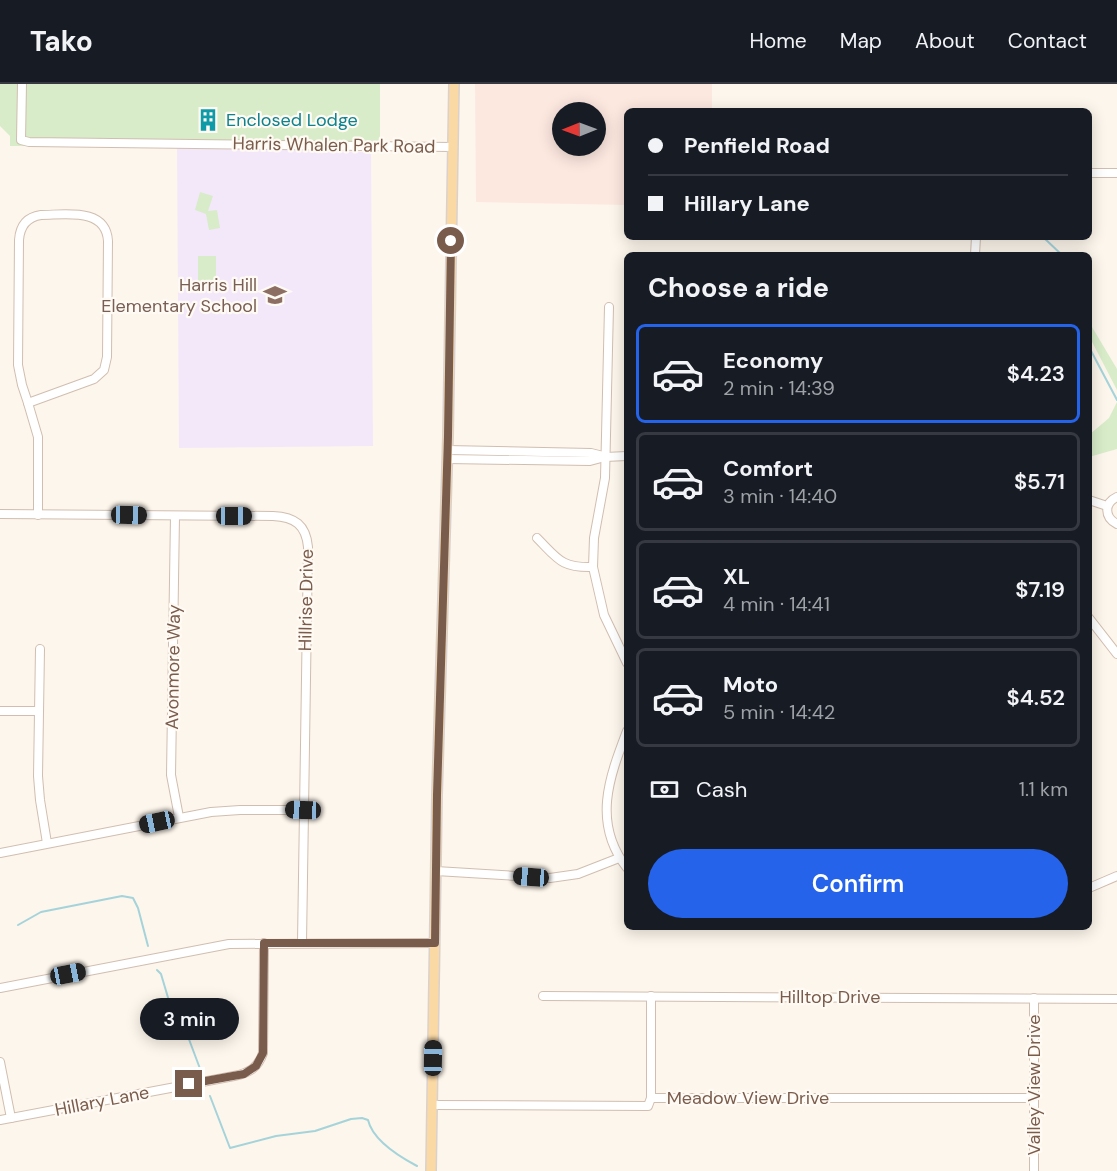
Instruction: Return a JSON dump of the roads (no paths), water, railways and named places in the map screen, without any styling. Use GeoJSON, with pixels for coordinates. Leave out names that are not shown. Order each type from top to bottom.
{"type":"FeatureCollection","features":[{"type":"Feature","properties":{"kind":"main road"},"geometry":{"type":"LineString","coordinates":[[431,1171],[453,84]]}},
{"type":"Feature","properties":{"kind":"street","name":"Harris Whalen Park Road"},"geometry":{"type":"LineString","coordinates":[[22,84],[21,140],[29,142],[452,147]]}},
{"type":"Feature","properties":{"kind":"street"},"geometry":{"type":"LineString","coordinates":[[1092,173],[1117,173]]}},
{"type":"Feature","properties":{"kind":"street"},"geometry":{"type":"LineString","coordinates":[[28,403],[94,379],[100,375],[106,364],[108,234],[102,223],[94,217],[34,216],[25,222],[20,233],[18,365],[19,375],[38,437],[38,515]]}},
{"type":"Feature","properties":{"kind":"street"},"geometry":{"type":"LineString","coordinates":[[609,307],[605,478],[594,538],[593,567],[604,615],[624,657]]}},
{"type":"Feature","properties":{"kind":"street"},"geometry":{"type":"LineString","coordinates":[[447,455],[590,461],[605,457],[624,456]]}},
{"type":"Feature","properties":{"kind":"street"},"geometry":{"type":"LineString","coordinates":[[1117,497],[1107,506],[1108,516],[1117,524]]}},
{"type":"Feature","properties":{"kind":"street"},"geometry":{"type":"LineString","coordinates":[[1092,501],[1107,506]]}},
{"type":"Feature","properties":{"kind":"street","name":"Hillrise Drive"},"geometry":{"type":"LineString","coordinates":[[0,514],[281,516],[298,522],[305,532],[308,547],[302,943]]}},
{"type":"Feature","properties":{"kind":"street","name":"Avonmore Way"},"geometry":{"type":"LineString","coordinates":[[175,516],[171,776],[179,817]]}},
{"type":"Feature","properties":{"kind":"street"},"geometry":{"type":"LineString","coordinates":[[537,538],[563,563],[576,567],[593,567]]}},
{"type":"Feature","properties":{"kind":"street"},"geometry":{"type":"LineString","coordinates":[[1092,622],[1117,654]]}},
{"type":"Feature","properties":{"kind":"street"},"geometry":{"type":"LineString","coordinates":[[40,649],[38,711],[40,800],[47,843]]}},
{"type":"Feature","properties":{"kind":"street"},"geometry":{"type":"LineString","coordinates":[[0,711],[38,711]]}},
{"type":"Feature","properties":{"kind":"street"},"geometry":{"type":"LineString","coordinates":[[624,739],[610,776],[606,801],[609,828],[624,864]]}},
{"type":"Feature","properties":{"kind":"street"},"geometry":{"type":"LineString","coordinates":[[0,853],[179,817],[240,810],[303,810]]}},
{"type":"Feature","properties":{"kind":"street"},"geometry":{"type":"LineString","coordinates":[[436,871],[550,878],[578,874],[620,858]]}},
{"type":"Feature","properties":{"kind":"street"},"geometry":{"type":"LineString","coordinates":[[1092,887],[1117,876]]}},
{"type":"Feature","properties":{"kind":"street"},"geometry":{"type":"LineString","coordinates":[[0,988],[216,945],[242,942],[435,943]]}},
{"type":"Feature","properties":{"kind":"street","name":"Hillary Lane"},"geometry":{"type":"LineString","coordinates":[[0,1120],[251,1071],[261,1060],[263,1053],[264,943]]}},
{"type":"Feature","properties":{"kind":"street","name":"Hilltop Drive"},"geometry":{"type":"LineString","coordinates":[[543,996],[1117,999]]}},
{"type":"Feature","properties":{"kind":"street"},"geometry":{"type":"LineString","coordinates":[[651,996],[651,1098]]}},
{"type":"Feature","properties":{"kind":"street","name":"Valley View Drive"},"geometry":{"type":"LineString","coordinates":[[1034,998],[1034,1171]]}},
{"type":"Feature","properties":{"kind":"street"},"geometry":{"type":"LineString","coordinates":[[0,1062],[12,1118]]}},
{"type":"Feature","properties":{"kind":"street","name":"Meadow View Drive"},"geometry":{"type":"LineString","coordinates":[[432,1105],[641,1107],[649,1105],[651,1098],[1034,1098]]}},
{"type":"Feature","properties":{"kind":"waterway"},"geometry":{"type":"LineString","coordinates":[[1046,240],[1059,252]]}},
{"type":"Feature","properties":{"kind":"waterway"},"geometry":{"type":"LineString","coordinates":[[1092,353],[1117,400]]}},
{"type":"Feature","properties":{"kind":"waterway"},"geometry":{"type":"LineString","coordinates":[[18,925],[41,912],[122,896],[133,898],[148,946]]}},
{"type":"Feature","properties":{"kind":"waterway"},"geometry":{"type":"LineString","coordinates":[[157,970],[161,974],[172,1011],[187,1034],[202,1074]]}},
{"type":"Feature","properties":{"kind":"waterway"},"geometry":{"type":"LineString","coordinates":[[210,1096],[230,1148],[276,1136],[315,1131],[351,1119],[362,1118],[368,1120],[375,1135],[381,1141],[417,1166]]}},
{"type":"Feature","properties":{"kind":"place","name":"Enclosed Lodge"},"geometry":{"type":"Point","coordinates":[208,120]}},
{"type":"Feature","properties":{"kind":"place","name":"Harris Hill Elementary School"},"geometry":{"type":"Point","coordinates":[275,295]}}]}
